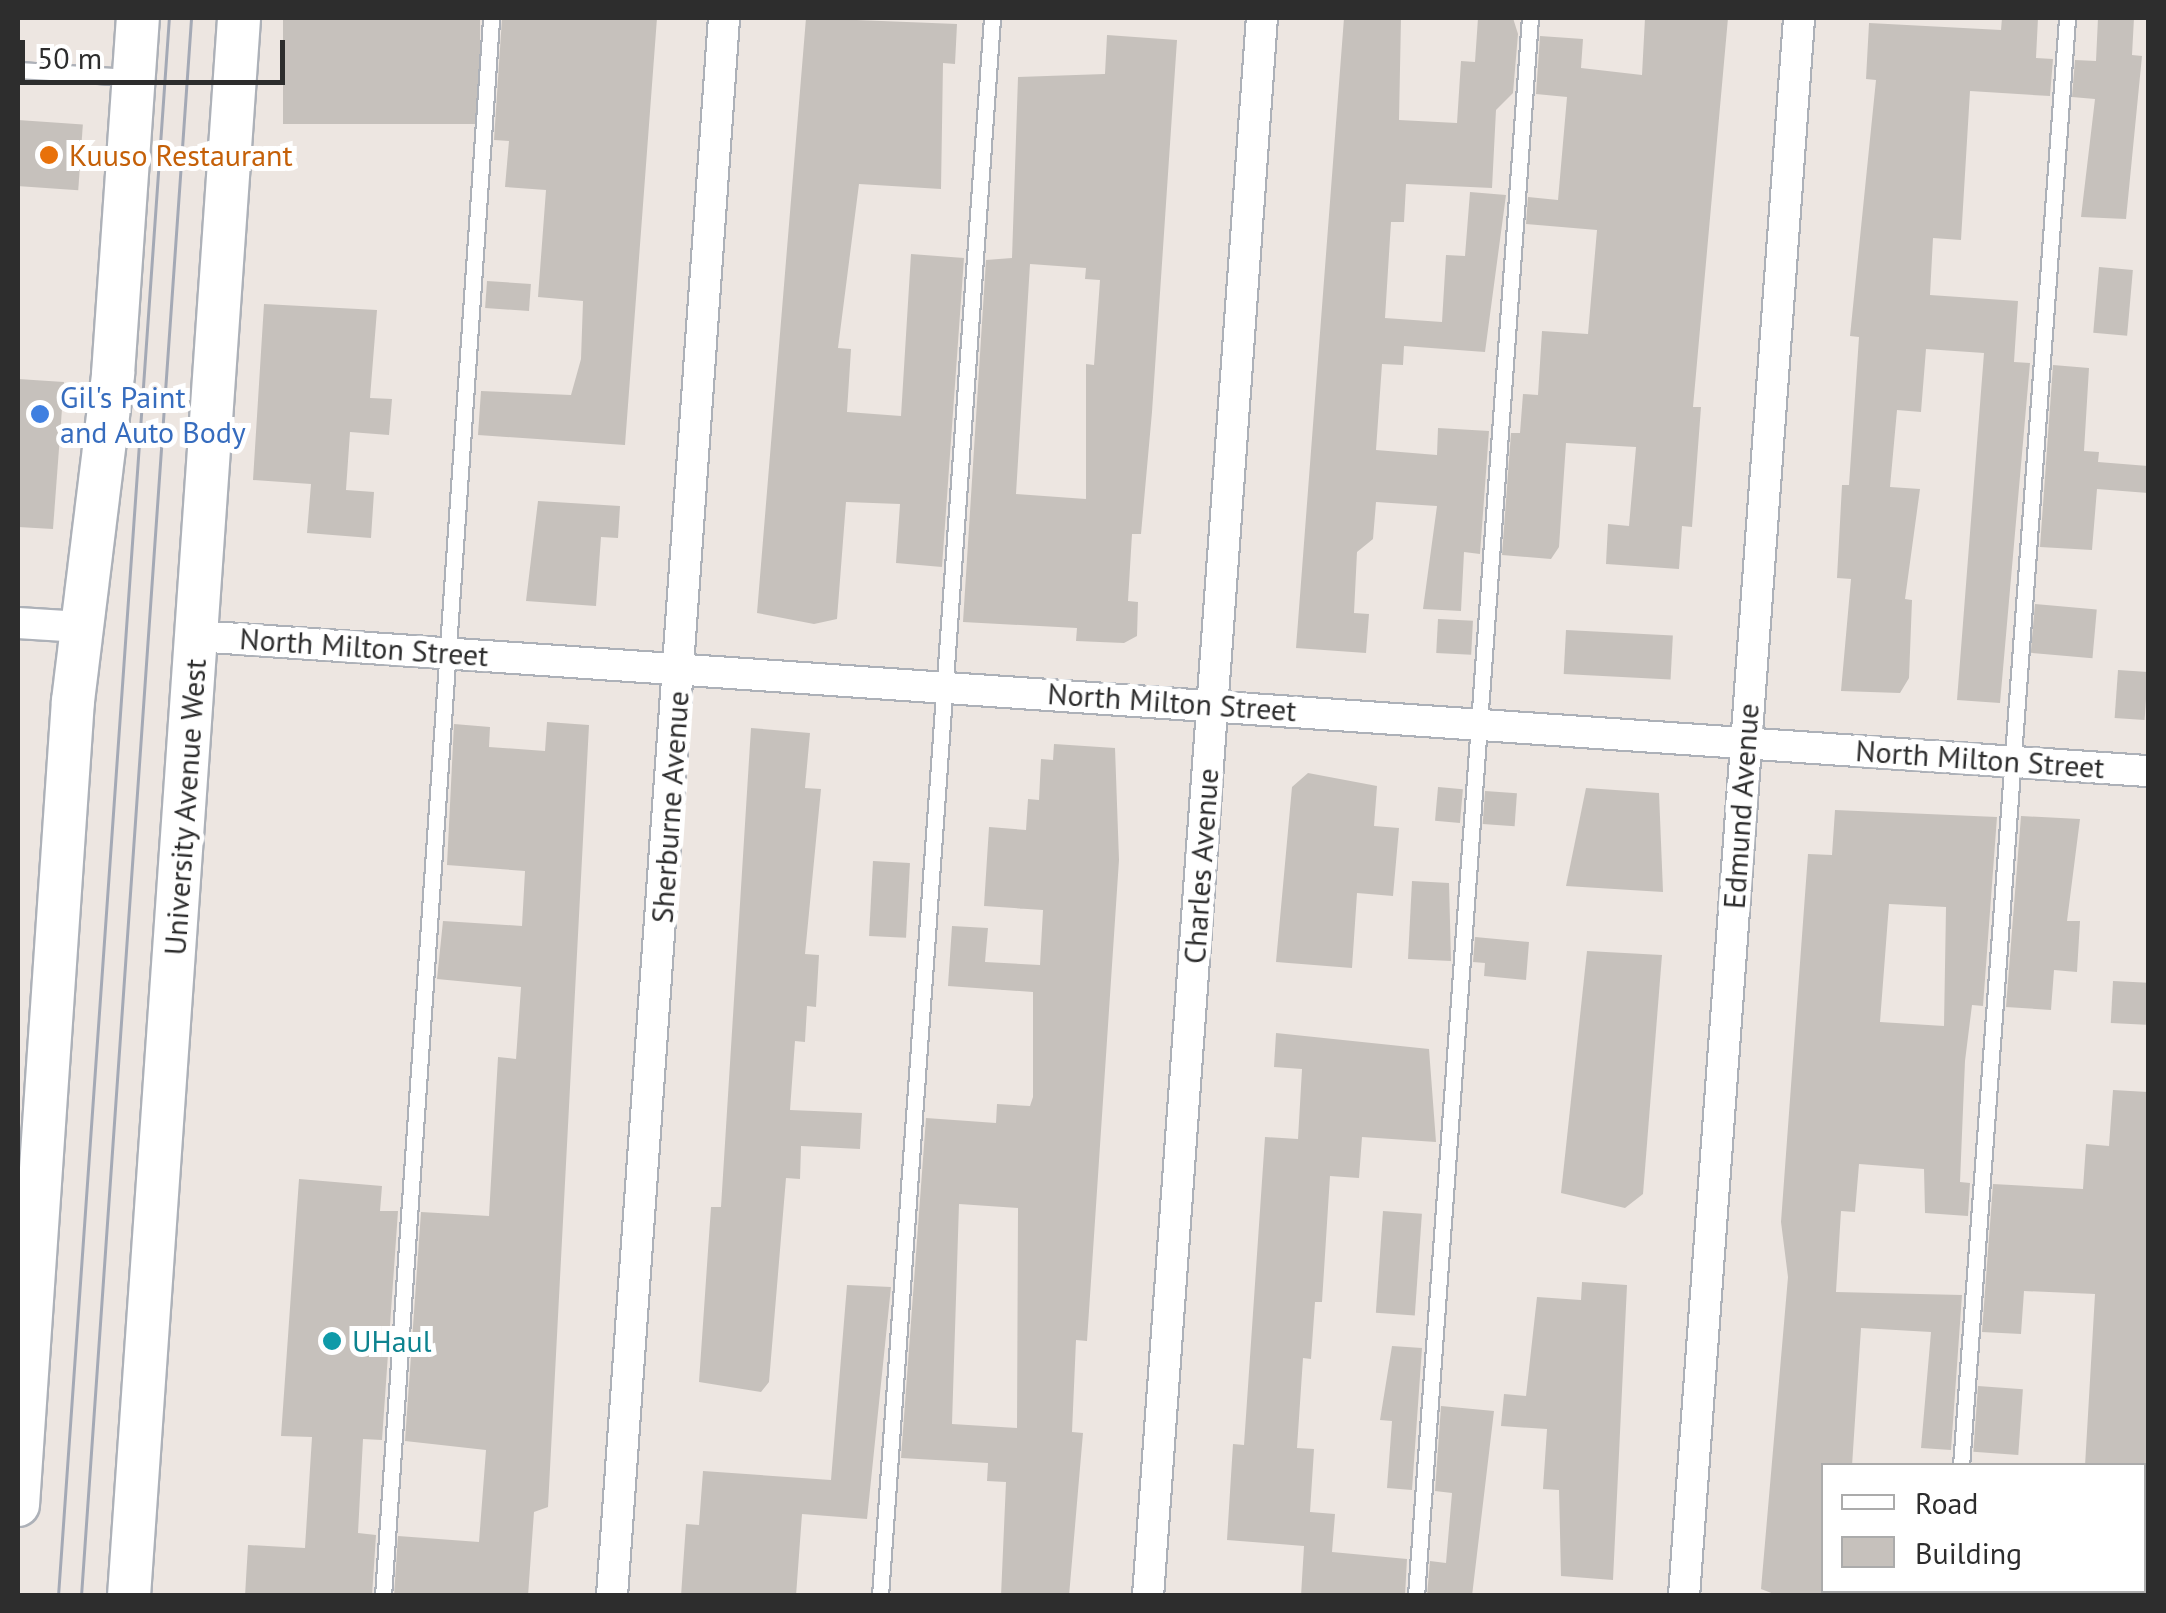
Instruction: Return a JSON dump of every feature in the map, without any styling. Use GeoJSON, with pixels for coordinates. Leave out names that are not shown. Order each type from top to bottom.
{"type":"FeatureCollection","features":[{"type":"Feature","properties":{"kind":"main road"},"geometry":{"type":"LineString","coordinates":[[18,1505],[81,627],[113,374],[138,18]]}},
{"type":"Feature","properties":{"kind":"main road","name":"University Avenue West"},"geometry":{"type":"LineString","coordinates":[[129,1596],[240,18]]}},
{"type":"Feature","properties":{"kind":"street","name":"Sherburne Avenue"},"geometry":{"type":"LineString","coordinates":[[612,1596],[724,18]]}},
{"type":"Feature","properties":{"kind":"street","name":"Charles Avenue"},"geometry":{"type":"LineString","coordinates":[[1148,1596],[1262,18]]}},
{"type":"Feature","properties":{"kind":"street","name":"Edmund Avenue"},"geometry":{"type":"LineString","coordinates":[[1684,1596],[1799,18]]}},
{"type":"Feature","properties":{"kind":"street"},"geometry":{"type":"LineString","coordinates":[[18,623],[81,627]]}},
{"type":"Feature","properties":{"kind":"street","name":"North Milton Street"},"geometry":{"type":"LineString","coordinates":[[196,636],[2148,771]]}},
{"type":"Feature","properties":{"kind":"lane"},"geometry":{"type":"LineString","coordinates":[[383,1596],[491,18]]}},
{"type":"Feature","properties":{"kind":"lane"},"geometry":{"type":"LineString","coordinates":[[880,1596],[992,18]]}},
{"type":"Feature","properties":{"kind":"lane"},"geometry":{"type":"LineString","coordinates":[[1416,1596],[1530,18]]}},
{"type":"Feature","properties":{"kind":"lane"},"geometry":{"type":"LineString","coordinates":[[1961,1463],[2067,18]]}},
{"type":"Feature","properties":{"kind":"lane"},"geometry":{"type":"LineString","coordinates":[[18,70],[134,77]]}},
{"type":"Feature","properties":{"kind":"building"},"geometry":{"type":"Polygon","coordinates":[[[283,18],[480,18],[480,124],[283,124],[283,18]]]}},
{"type":"Feature","properties":{"kind":"building"},"geometry":{"type":"Polygon","coordinates":[[[502,18],[657,18],[625,445],[478,435],[481,391],[571,395],[581,359],[583,301],[538,297],[546,190],[505,187],[509,141],[494,140],[502,18]]]}},
{"type":"Feature","properties":{"kind":"building"},"geometry":{"type":"Polygon","coordinates":[[[806,18],[957,24],[955,64],[943,63],[941,189],[859,184],[838,348],[851,349],[847,412],[901,416],[911,254],[964,258],[942,567],[896,563],[900,504],[846,502],[837,619],[814,624],[757,613],[806,18]]]}},
{"type":"Feature","properties":{"kind":"building"},"geometry":{"type":"Polygon","coordinates":[[[1344,18],[1401,18],[1399,120],[1457,123],[1461,61],[1475,62],[1478,18],[1513,18],[1518,34],[1513,93],[1496,110],[1492,188],[1406,184],[1404,222],[1391,222],[1385,318],[1442,322],[1446,255],[1465,256],[1470,192],[1506,195],[1485,352],[1404,346],[1403,365],[1382,364],[1376,450],[1437,455],[1438,428],[1489,431],[1480,554],[1464,552],[1461,611],[1423,609],[1437,506],[1376,502],[1373,539],[1357,552],[1354,613],[1369,614],[1366,653],[1296,648],[1344,18]]]}},
{"type":"Feature","properties":{"kind":"building"},"geometry":{"type":"Polygon","coordinates":[[[1645,18],[1728,18],[1693,407],[1701,407],[1692,527],[1682,526],[1679,569],[1606,564],[1608,524],[1629,526],[1636,447],[1566,443],[1559,547],[1551,559],[1502,555],[1511,433],[1520,433],[1523,394],[1538,395],[1542,331],[1588,334],[1597,230],[1526,224],[1528,197],[1558,200],[1567,97],[1536,94],[1540,36],[1583,39],[1581,68],[1642,75],[1645,18]]]}},
{"type":"Feature","properties":{"kind":"building"},"geometry":{"type":"Polygon","coordinates":[[[2002,18],[2038,18],[2036,58],[2053,59],[2050,96],[1970,91],[1961,240],[1933,238],[1930,295],[2018,301],[2014,362],[2030,363],[2000,703],[1957,700],[1984,353],[1926,349],[1921,412],[1897,410],[1890,487],[1920,489],[1905,599],[1912,600],[1909,678],[1900,693],[1841,691],[1851,579],[1837,578],[1842,485],[1849,485],[1859,337],[1850,336],[1876,80],[1866,79],[1869,23],[2001,30],[2002,18]]]}},
{"type":"Feature","properties":{"kind":"building"},"geometry":{"type":"Polygon","coordinates":[[[2098,18],[2134,18],[2132,55],[2142,56],[2126,219],[2081,217],[2095,99],[2072,97],[2075,60],[2096,61],[2098,18]]]}},
{"type":"Feature","properties":{"kind":"building"},"geometry":{"type":"Polygon","coordinates":[[[1107,35],[1177,40],[1141,534],[1132,534],[1128,601],[1138,602],[1137,636],[1124,643],[1076,641],[1077,628],[963,622],[986,260],[1012,258],[1018,77],[1105,74],[1107,35]],[[1030,264],[1016,494],[1086,499],[1086,364],[1094,365],[1100,280],[1085,279],[1086,268],[1030,264]]]}},
{"type":"Feature","properties":{"kind":"building","name":"Kuuso Restaurant"},"geometry":{"type":"Polygon","coordinates":[[[18,120],[83,125],[78,190],[18,186],[18,120]]]}},
{"type":"Feature","properties":{"kind":"building"},"geometry":{"type":"Polygon","coordinates":[[[2099,267],[2133,270],[2127,336],[2093,333],[2099,267]]]}},
{"type":"Feature","properties":{"kind":"building"},"geometry":{"type":"Polygon","coordinates":[[[487,281],[531,284],[529,311],[485,308],[487,281]]]}},
{"type":"Feature","properties":{"kind":"building"},"geometry":{"type":"Polygon","coordinates":[[[264,304],[377,310],[370,398],[392,399],[389,435],[350,432],[346,490],[374,492],[371,538],[307,533],[311,484],[253,480],[264,304]]]}},
{"type":"Feature","properties":{"kind":"building"},"geometry":{"type":"Polygon","coordinates":[[[2053,365],[2089,368],[2084,451],[2099,452],[2098,462],[2148,466],[2148,493],[2097,489],[2092,550],[2040,547],[2053,365]]]}},
{"type":"Feature","properties":{"kind":"building"},"geometry":{"type":"Polygon","coordinates":[[[18,379],[64,382],[53,529],[18,527],[18,379]]]}},
{"type":"Feature","properties":{"kind":"building"},"geometry":{"type":"Polygon","coordinates":[[[538,501],[620,506],[618,538],[601,537],[596,606],[526,601],[538,501]]]}},
{"type":"Feature","properties":{"kind":"building"},"geometry":{"type":"Polygon","coordinates":[[[2035,604],[2097,609],[2092,658],[2031,653],[2035,604]]]}},
{"type":"Feature","properties":{"kind":"building"},"geometry":{"type":"Polygon","coordinates":[[[1438,619],[1473,621],[1471,655],[1436,653],[1438,619]]]}},
{"type":"Feature","properties":{"kind":"building"},"geometry":{"type":"Polygon","coordinates":[[[1566,630],[1673,636],[1671,680],[1564,674],[1566,630]]]}},
{"type":"Feature","properties":{"kind":"building"},"geometry":{"type":"Polygon","coordinates":[[[2118,670],[2148,672],[2145,720],[2115,718],[2118,670]]]}},
{"type":"Feature","properties":{"kind":"building"},"geometry":{"type":"Polygon","coordinates":[[[547,722],[589,725],[548,1507],[534,1512],[528,1596],[394,1596],[398,1536],[479,1542],[486,1450],[405,1441],[421,1212],[489,1216],[498,1057],[516,1059],[521,987],[437,979],[443,921],[522,926],[525,871],[447,865],[454,724],[490,727],[489,747],[545,751],[547,722]]]}},
{"type":"Feature","properties":{"kind":"building"},"geometry":{"type":"Polygon","coordinates":[[[751,728],[810,733],[805,788],[821,789],[805,954],[819,955],[816,1007],[807,1006],[805,1042],[795,1041],[790,1110],[862,1113],[860,1149],[801,1146],[800,1179],[786,1178],[769,1382],[761,1392],[699,1382],[711,1207],[721,1207],[751,728]]]}},
{"type":"Feature","properties":{"kind":"building"},"geometry":{"type":"Polygon","coordinates":[[[1054,744],[1115,748],[1119,860],[1087,1341],[1076,1340],[1072,1432],[1083,1433],[1069,1596],[1001,1596],[1006,1482],[987,1481],[988,1463],[901,1458],[926,1118],[996,1123],[997,1104],[1030,1106],[1033,1097],[1033,992],[948,986],[952,926],[988,928],[985,962],[1040,965],[1043,910],[984,906],[989,827],[1026,830],[1028,799],[1039,800],[1041,759],[1053,760],[1054,744]],[[959,1204],[952,1424],[1017,1428],[1018,1208],[959,1204]]]}},
{"type":"Feature","properties":{"kind":"building"},"geometry":{"type":"Polygon","coordinates":[[[1308,773],[1377,786],[1374,826],[1399,828],[1393,896],[1357,893],[1352,968],[1276,962],[1292,787],[1308,773]]]}},
{"type":"Feature","properties":{"kind":"building"},"geometry":{"type":"Polygon","coordinates":[[[1438,787],[1463,789],[1460,823],[1435,821],[1438,787]]]}},
{"type":"Feature","properties":{"kind":"building"},"geometry":{"type":"Polygon","coordinates":[[[1586,788],[1659,793],[1663,892],[1566,886],[1586,788]]]}},
{"type":"Feature","properties":{"kind":"building"},"geometry":{"type":"Polygon","coordinates":[[[1485,791],[1517,793],[1515,826],[1483,824],[1485,791]]]}},
{"type":"Feature","properties":{"kind":"building"},"geometry":{"type":"Polygon","coordinates":[[[1835,810],[1997,817],[1983,1006],[1972,1005],[1965,1061],[1960,1182],[1970,1183],[1968,1216],[1925,1213],[1924,1169],[1859,1164],[1855,1212],[1841,1211],[1836,1292],[1962,1295],[1951,1450],[1921,1448],[1931,1332],[1861,1328],[1852,1463],[1821,1463],[1824,1596],[1774,1594],[1761,1589],[1788,1277],[1781,1222],[1808,854],[1832,855],[1835,810]],[[1889,904],[1880,1022],[1944,1026],[1946,907],[1889,904]]]}},
{"type":"Feature","properties":{"kind":"building"},"geometry":{"type":"Polygon","coordinates":[[[2021,816],[2080,819],[2067,921],[2080,921],[2077,972],[2054,970],[2051,1010],[2006,1007],[2021,816]]]}},
{"type":"Feature","properties":{"kind":"building"},"geometry":{"type":"Polygon","coordinates":[[[873,861],[910,863],[906,938],[869,936],[873,861]]]}},
{"type":"Feature","properties":{"kind":"building"},"geometry":{"type":"Polygon","coordinates":[[[1412,881],[1449,883],[1451,961],[1408,959],[1412,881]]]}},
{"type":"Feature","properties":{"kind":"building"},"geometry":{"type":"Polygon","coordinates":[[[1475,937],[1529,942],[1526,980],[1484,976],[1485,963],[1473,962],[1475,937]]]}},
{"type":"Feature","properties":{"kind":"building"},"geometry":{"type":"Polygon","coordinates":[[[1587,951],[1662,955],[1643,1194],[1625,1208],[1561,1193],[1587,951]]]}},
{"type":"Feature","properties":{"kind":"building"},"geometry":{"type":"Polygon","coordinates":[[[2113,981],[2148,983],[2146,1025],[2111,1023],[2113,981]]]}},
{"type":"Feature","properties":{"kind":"building"},"geometry":{"type":"Polygon","coordinates":[[[1276,1033],[1429,1049],[1436,1142],[1362,1137],[1359,1178],[1330,1176],[1322,1302],[1315,1302],[1311,1359],[1303,1358],[1297,1448],[1314,1449],[1310,1512],[1335,1514],[1332,1552],[1407,1559],[1405,1596],[1301,1596],[1304,1546],[1227,1540],[1233,1444],[1244,1445],[1265,1137],[1298,1139],[1302,1069],[1274,1067],[1276,1033]]]}},
{"type":"Feature","properties":{"kind":"building"},"geometry":{"type":"Polygon","coordinates":[[[2113,1090],[2148,1092],[2148,1466],[2085,1463],[2095,1294],[2024,1291],[2021,1334],[1982,1332],[1993,1184],[2083,1189],[2086,1144],[2109,1146],[2113,1090]]]}},
{"type":"Feature","properties":{"kind":"building"},"geometry":{"type":"Polygon","coordinates":[[[299,1179],[382,1186],[380,1211],[398,1211],[382,1440],[363,1439],[358,1533],[376,1535],[372,1596],[245,1596],[248,1545],[305,1548],[312,1437],[281,1436],[299,1179]]]}},
{"type":"Feature","properties":{"kind":"building"},"geometry":{"type":"Polygon","coordinates":[[[1383,1211],[1422,1214],[1415,1315],[1376,1313],[1383,1211]]]}},
{"type":"Feature","properties":{"kind":"building"},"geometry":{"type":"Polygon","coordinates":[[[1582,1282],[1627,1285],[1613,1580],[1561,1576],[1559,1490],[1543,1489],[1547,1429],[1501,1426],[1504,1394],[1526,1396],[1537,1297],[1581,1300],[1582,1282]]]}},
{"type":"Feature","properties":{"kind":"building"},"geometry":{"type":"Polygon","coordinates":[[[847,1285],[891,1287],[867,1519],[802,1514],[796,1596],[681,1596],[686,1524],[699,1525],[703,1471],[831,1480],[847,1285]]]}},
{"type":"Feature","properties":{"kind":"building"},"geometry":{"type":"Polygon","coordinates":[[[1392,1346],[1422,1348],[1412,1490],[1387,1488],[1392,1421],[1380,1420],[1392,1346]]]}},
{"type":"Feature","properties":{"kind":"building"},"geometry":{"type":"Polygon","coordinates":[[[1978,1386],[2023,1389],[2018,1455],[1973,1452],[1978,1386]]]}},
{"type":"Feature","properties":{"kind":"building"},"geometry":{"type":"Polygon","coordinates":[[[1441,1406],[1494,1411],[1472,1596],[1427,1596],[1430,1561],[1446,1563],[1452,1493],[1435,1491],[1441,1406]]]}},
{"type":"Feature","properties":{"kind":"tram line"},"geometry":{"type":"LineString","coordinates":[[58,1596],[169,18]]}},
{"type":"Feature","properties":{"kind":"tram line"},"geometry":{"type":"LineString","coordinates":[[81,1596],[191,18]]}},
{"type":"Feature","properties":{"kind":"place","name":"Kuuso Restaurant"},"geometry":{"type":"Point","coordinates":[49,155]}},
{"type":"Feature","properties":{"kind":"place","name":"Gil's Paint and Auto Body"},"geometry":{"type":"Point","coordinates":[40,414]}},
{"type":"Feature","properties":{"kind":"place","name":"UHaul"},"geometry":{"type":"Point","coordinates":[332,1341]}}]}
